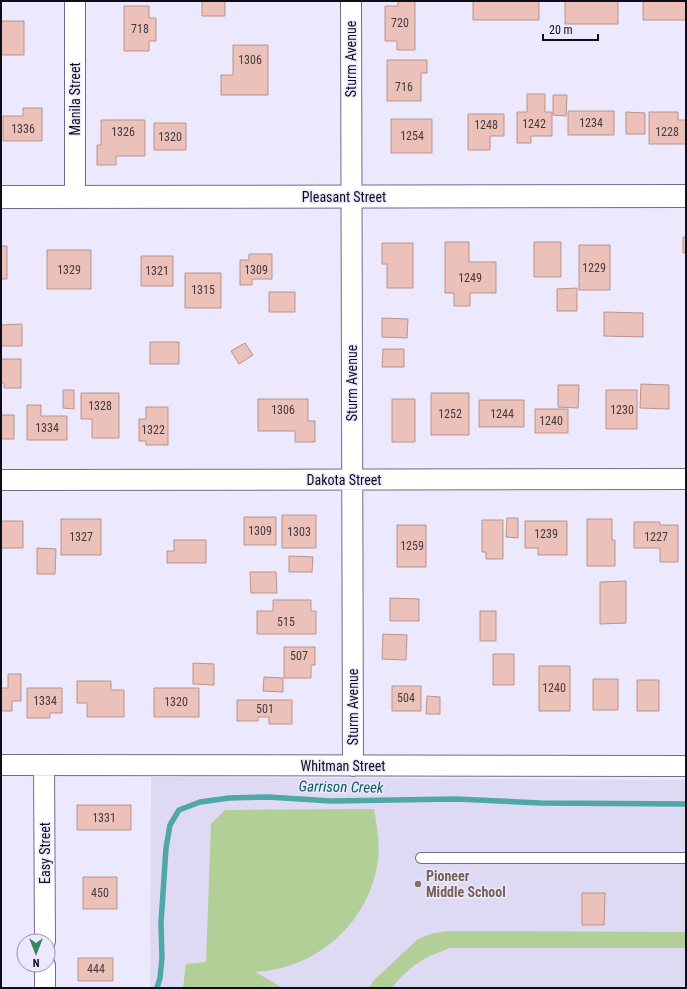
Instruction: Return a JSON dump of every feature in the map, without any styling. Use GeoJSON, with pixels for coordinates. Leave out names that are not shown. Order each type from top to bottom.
{"type":"FeatureCollection","features":[{"type":"Feature","properties":{"kind":"main road","name":"Pleasant Street"},"geometry":{"type":"LineString","coordinates":[[1,197],[686,196]]}},
{"type":"Feature","properties":{"kind":"street","name":"Manila Street"},"geometry":{"type":"LineString","coordinates":[[75,1],[75,197]]}},
{"type":"Feature","properties":{"kind":"street","name":"Sturm Avenue"},"geometry":{"type":"LineString","coordinates":[[351,1],[353,766]]}},
{"type":"Feature","properties":{"kind":"street","name":"Dakota Street"},"geometry":{"type":"LineString","coordinates":[[1,480],[686,479]]}},
{"type":"Feature","properties":{"kind":"street","name":"Whitman Street"},"geometry":{"type":"LineString","coordinates":[[1,765],[686,766]]}},
{"type":"Feature","properties":{"kind":"street","name":"Easy Street"},"geometry":{"type":"LineString","coordinates":[[44,765],[45,933]]}},
{"type":"Feature","properties":{"kind":"street"},"geometry":{"type":"LineString","coordinates":[[45,973],[45,988]]}},
{"type":"Feature","properties":{"kind":"lane"},"geometry":{"type":"LineString","coordinates":[[421,858],[686,858]]}},
{"type":"Feature","properties":{"kind":"shaded area","name":"Pioneer Middle School"},"geometry":{"type":"Polygon","coordinates":[[[151,777],[686,780],[686,988],[150,988],[151,777]]]}},
{"type":"Feature","properties":{"kind":"green space"},"geometry":{"type":"Polygon","coordinates":[[[374,809],[379,847],[378,860],[373,882],[364,903],[352,922],[337,938],[319,952],[299,962],[278,969],[255,972],[283,988],[183,988],[186,964],[206,962],[211,824],[225,810],[374,809]]]}},
{"type":"Feature","properties":{"kind":"green space"},"geometry":{"type":"Polygon","coordinates":[[[448,931],[686,932],[686,948],[450,948],[432,955],[418,963],[398,980],[392,988],[369,988],[373,981],[418,939],[434,933],[448,931]]]}},
{"type":"Feature","properties":{"kind":"building"},"geometry":{"type":"Polygon","coordinates":[[[202,1],[225,1],[225,16],[202,16],[202,1]]]}},
{"type":"Feature","properties":{"kind":"building"},"geometry":{"type":"Polygon","coordinates":[[[398,1],[415,1],[415,50],[397,50],[397,41],[385,41],[385,6],[398,6],[398,1]]]}},
{"type":"Feature","properties":{"kind":"building"},"geometry":{"type":"Polygon","coordinates":[[[473,1],[539,1],[539,20],[473,20],[473,1]]]}},
{"type":"Feature","properties":{"kind":"building"},"geometry":{"type":"Polygon","coordinates":[[[565,1],[618,1],[618,24],[565,24],[565,1]]]}},
{"type":"Feature","properties":{"kind":"building"},"geometry":{"type":"Polygon","coordinates":[[[643,1],[686,1],[686,20],[643,20],[643,1]]]}},
{"type":"Feature","properties":{"kind":"building"},"geometry":{"type":"Polygon","coordinates":[[[124,6],[149,6],[149,18],[156,18],[156,41],[149,41],[149,51],[124,51],[124,6]]]}},
{"type":"Feature","properties":{"kind":"building"},"geometry":{"type":"Polygon","coordinates":[[[1,21],[24,21],[24,55],[1,55],[1,21]]]}},
{"type":"Feature","properties":{"kind":"building"},"geometry":{"type":"Polygon","coordinates":[[[233,45],[268,45],[268,95],[221,95],[221,75],[233,75],[233,45]]]}},
{"type":"Feature","properties":{"kind":"building"},"geometry":{"type":"Polygon","coordinates":[[[387,60],[427,60],[427,73],[421,73],[421,101],[387,101],[387,60]]]}},
{"type":"Feature","properties":{"kind":"building"},"geometry":{"type":"Polygon","coordinates":[[[527,94],[545,94],[545,112],[552,112],[552,136],[531,136],[531,143],[517,143],[517,112],[527,112],[527,94]]]}},
{"type":"Feature","properties":{"kind":"building"},"geometry":{"type":"Polygon","coordinates":[[[553,95],[567,95],[566,116],[553,115],[553,95]]]}},
{"type":"Feature","properties":{"kind":"building"},"geometry":{"type":"Polygon","coordinates":[[[23,108],[42,108],[42,141],[3,141],[3,116],[23,116],[23,108]]]}},
{"type":"Feature","properties":{"kind":"building"},"geometry":{"type":"Polygon","coordinates":[[[568,111],[614,111],[614,135],[568,135],[568,111]]]}},
{"type":"Feature","properties":{"kind":"building"},"geometry":{"type":"Polygon","coordinates":[[[626,112],[645,113],[645,134],[626,134],[626,112]]]}},
{"type":"Feature","properties":{"kind":"building"},"geometry":{"type":"Polygon","coordinates":[[[649,112],[678,112],[678,120],[686,120],[686,144],[649,144],[649,112]]]}},
{"type":"Feature","properties":{"kind":"building"},"geometry":{"type":"Polygon","coordinates":[[[468,114],[504,114],[504,136],[490,136],[490,150],[468,150],[468,114]]]}},
{"type":"Feature","properties":{"kind":"building"},"geometry":{"type":"Polygon","coordinates":[[[391,119],[432,119],[432,153],[391,153],[391,119]]]}},
{"type":"Feature","properties":{"kind":"building"},"geometry":{"type":"Polygon","coordinates":[[[101,120],[145,120],[145,156],[116,156],[116,165],[97,165],[97,145],[101,145],[101,120]]]}},
{"type":"Feature","properties":{"kind":"building"},"geometry":{"type":"Polygon","coordinates":[[[154,123],[186,123],[186,150],[154,150],[154,123]]]}},
{"type":"Feature","properties":{"kind":"building"},"geometry":{"type":"Polygon","coordinates":[[[683,237],[686,237],[686,253],[683,253],[683,237]]]}},
{"type":"Feature","properties":{"kind":"building"},"geometry":{"type":"Polygon","coordinates":[[[445,242],[469,242],[469,262],[496,262],[496,293],[470,293],[470,306],[454,306],[454,293],[445,293],[445,242]]]}},
{"type":"Feature","properties":{"kind":"building"},"geometry":{"type":"Polygon","coordinates":[[[534,242],[561,242],[561,277],[534,277],[534,242]]]}},
{"type":"Feature","properties":{"kind":"building"},"geometry":{"type":"Polygon","coordinates":[[[382,243],[413,243],[413,288],[387,288],[387,264],[382,264],[382,243]]]}},
{"type":"Feature","properties":{"kind":"building"},"geometry":{"type":"Polygon","coordinates":[[[579,245],[610,245],[610,290],[579,290],[579,245]]]}},
{"type":"Feature","properties":{"kind":"building"},"geometry":{"type":"Polygon","coordinates":[[[1,246],[7,246],[7,279],[1,279],[1,246]]]}},
{"type":"Feature","properties":{"kind":"building"},"geometry":{"type":"Polygon","coordinates":[[[47,250],[91,250],[91,289],[47,289],[47,250]]]}},
{"type":"Feature","properties":{"kind":"building"},"geometry":{"type":"Polygon","coordinates":[[[249,254],[272,254],[272,279],[252,279],[252,285],[240,285],[240,260],[249,260],[249,254]]]}},
{"type":"Feature","properties":{"kind":"building"},"geometry":{"type":"Polygon","coordinates":[[[141,256],[173,256],[173,286],[141,286],[141,256]]]}},
{"type":"Feature","properties":{"kind":"building"},"geometry":{"type":"Polygon","coordinates":[[[185,273],[221,273],[221,308],[185,308],[185,273]]]}},
{"type":"Feature","properties":{"kind":"building"},"geometry":{"type":"Polygon","coordinates":[[[577,288],[577,311],[557,311],[557,289],[577,288]]]}},
{"type":"Feature","properties":{"kind":"building"},"geometry":{"type":"Polygon","coordinates":[[[269,292],[295,292],[295,312],[269,312],[269,292]]]}},
{"type":"Feature","properties":{"kind":"building"},"geometry":{"type":"Polygon","coordinates":[[[604,312],[643,313],[643,337],[604,336],[604,312]]]}},
{"type":"Feature","properties":{"kind":"building"},"geometry":{"type":"Polygon","coordinates":[[[382,318],[408,319],[407,338],[382,337],[382,318]]]}},
{"type":"Feature","properties":{"kind":"building"},"geometry":{"type":"Polygon","coordinates":[[[22,324],[22,346],[1,346],[1,325],[22,324]]]}},
{"type":"Feature","properties":{"kind":"building"},"geometry":{"type":"Polygon","coordinates":[[[150,342],[179,342],[179,364],[150,364],[150,342]]]}},
{"type":"Feature","properties":{"kind":"building"},"geometry":{"type":"Polygon","coordinates":[[[245,343],[253,355],[239,364],[231,351],[245,343]]]}},
{"type":"Feature","properties":{"kind":"building"},"geometry":{"type":"Polygon","coordinates":[[[383,349],[404,349],[404,367],[382,367],[383,349]]]}},
{"type":"Feature","properties":{"kind":"building"},"geometry":{"type":"Polygon","coordinates":[[[1,359],[21,359],[21,388],[4,388],[4,383],[1,383],[1,359]]]}},
{"type":"Feature","properties":{"kind":"building"},"geometry":{"type":"Polygon","coordinates":[[[641,384],[669,385],[669,409],[640,408],[641,384]]]}},
{"type":"Feature","properties":{"kind":"building"},"geometry":{"type":"Polygon","coordinates":[[[558,385],[579,385],[578,408],[558,407],[558,385]]]}},
{"type":"Feature","properties":{"kind":"building"},"geometry":{"type":"Polygon","coordinates":[[[63,390],[74,390],[74,409],[63,408],[63,390]]]}},
{"type":"Feature","properties":{"kind":"building"},"geometry":{"type":"Polygon","coordinates":[[[606,390],[637,390],[637,429],[606,429],[606,390]]]}},
{"type":"Feature","properties":{"kind":"building"},"geometry":{"type":"Polygon","coordinates":[[[81,393],[119,393],[119,438],[92,438],[92,419],[81,419],[81,393]]]}},
{"type":"Feature","properties":{"kind":"building"},"geometry":{"type":"Polygon","coordinates":[[[431,393],[469,393],[469,435],[431,435],[431,393]]]}},
{"type":"Feature","properties":{"kind":"building"},"geometry":{"type":"Polygon","coordinates":[[[258,399],[308,399],[308,421],[315,421],[315,442],[295,442],[295,431],[258,431],[258,399]]]}},
{"type":"Feature","properties":{"kind":"building"},"geometry":{"type":"Polygon","coordinates":[[[392,399],[415,399],[415,442],[392,442],[392,399]]]}},
{"type":"Feature","properties":{"kind":"building"},"geometry":{"type":"Polygon","coordinates":[[[479,400],[524,400],[524,427],[479,427],[479,400]]]}},
{"type":"Feature","properties":{"kind":"building"},"geometry":{"type":"Polygon","coordinates":[[[27,405],[41,405],[41,416],[67,416],[67,440],[27,440],[27,405]]]}},
{"type":"Feature","properties":{"kind":"building"},"geometry":{"type":"Polygon","coordinates":[[[146,407],[168,407],[168,445],[146,445],[146,441],[139,441],[139,419],[146,419],[146,407]]]}},
{"type":"Feature","properties":{"kind":"building"},"geometry":{"type":"Polygon","coordinates":[[[535,409],[568,409],[568,433],[535,433],[535,409]]]}},
{"type":"Feature","properties":{"kind":"building"},"geometry":{"type":"Polygon","coordinates":[[[1,415],[14,415],[14,439],[1,439],[1,415]]]}},
{"type":"Feature","properties":{"kind":"building"},"geometry":{"type":"Polygon","coordinates":[[[282,515],[316,515],[316,548],[282,548],[282,515]]]}},
{"type":"Feature","properties":{"kind":"building"},"geometry":{"type":"Polygon","coordinates":[[[244,517],[276,517],[276,545],[244,545],[244,517]]]}},
{"type":"Feature","properties":{"kind":"building"},"geometry":{"type":"Polygon","coordinates":[[[507,518],[518,518],[518,538],[506,537],[507,518]]]}},
{"type":"Feature","properties":{"kind":"building"},"geometry":{"type":"Polygon","coordinates":[[[61,519],[101,519],[101,555],[61,555],[61,519]]]}},
{"type":"Feature","properties":{"kind":"building"},"geometry":{"type":"Polygon","coordinates":[[[587,519],[612,519],[612,540],[615,540],[615,566],[587,566],[587,519]]]}},
{"type":"Feature","properties":{"kind":"building"},"geometry":{"type":"Polygon","coordinates":[[[482,520],[503,520],[503,559],[486,559],[486,552],[482,552],[482,520]]]}},
{"type":"Feature","properties":{"kind":"building"},"geometry":{"type":"Polygon","coordinates":[[[1,521],[23,521],[23,548],[1,548],[1,521]]]}},
{"type":"Feature","properties":{"kind":"building"},"geometry":{"type":"Polygon","coordinates":[[[525,521],[567,521],[567,555],[538,555],[538,548],[525,548],[525,521]]]}},
{"type":"Feature","properties":{"kind":"building"},"geometry":{"type":"Polygon","coordinates":[[[634,522],[660,522],[660,525],[678,525],[678,562],[660,562],[660,548],[634,548],[634,522]]]}},
{"type":"Feature","properties":{"kind":"building"},"geometry":{"type":"Polygon","coordinates":[[[397,525],[426,525],[426,567],[397,567],[397,525]]]}},
{"type":"Feature","properties":{"kind":"building"},"geometry":{"type":"Polygon","coordinates":[[[174,540],[206,540],[206,563],[167,563],[167,551],[174,551],[174,540]]]}},
{"type":"Feature","properties":{"kind":"building"},"geometry":{"type":"Polygon","coordinates":[[[37,548],[56,549],[55,574],[37,574],[37,548]]]}},
{"type":"Feature","properties":{"kind":"building"},"geometry":{"type":"Polygon","coordinates":[[[289,556],[313,557],[312,572],[289,572],[289,556]]]}},
{"type":"Feature","properties":{"kind":"building"},"geometry":{"type":"Polygon","coordinates":[[[250,572],[276,572],[277,593],[251,593],[250,572]]]}},
{"type":"Feature","properties":{"kind":"building"},"geometry":{"type":"Polygon","coordinates":[[[626,581],[626,623],[600,624],[600,582],[626,581]]]}},
{"type":"Feature","properties":{"kind":"building"},"geometry":{"type":"Polygon","coordinates":[[[390,598],[419,599],[419,621],[390,621],[390,598]]]}},
{"type":"Feature","properties":{"kind":"building"},"geometry":{"type":"Polygon","coordinates":[[[273,600],[311,600],[311,611],[316,611],[316,634],[257,634],[257,611],[273,611],[273,600]]]}},
{"type":"Feature","properties":{"kind":"building"},"geometry":{"type":"Polygon","coordinates":[[[480,611],[496,611],[496,641],[480,641],[480,611]]]}},
{"type":"Feature","properties":{"kind":"building"},"geometry":{"type":"Polygon","coordinates":[[[383,634],[407,635],[406,660],[382,659],[383,634]]]}},
{"type":"Feature","properties":{"kind":"building"},"geometry":{"type":"Polygon","coordinates":[[[284,647],[315,647],[315,665],[311,665],[311,678],[284,678],[284,647]]]}},
{"type":"Feature","properties":{"kind":"building"},"geometry":{"type":"Polygon","coordinates":[[[493,654],[514,654],[514,685],[493,685],[493,654]]]}},
{"type":"Feature","properties":{"kind":"building"},"geometry":{"type":"Polygon","coordinates":[[[193,663],[214,664],[214,685],[193,684],[193,663]]]}},
{"type":"Feature","properties":{"kind":"building"},"geometry":{"type":"Polygon","coordinates":[[[539,666],[570,666],[570,711],[539,711],[539,666]]]}},
{"type":"Feature","properties":{"kind":"building"},"geometry":{"type":"Polygon","coordinates":[[[8,674],[21,674],[21,701],[12,701],[12,711],[1,711],[1,688],[8,688],[8,674]]]}},
{"type":"Feature","properties":{"kind":"building"},"geometry":{"type":"Polygon","coordinates":[[[264,677],[283,678],[283,692],[263,691],[264,677]]]}},
{"type":"Feature","properties":{"kind":"building"},"geometry":{"type":"Polygon","coordinates":[[[593,679],[618,679],[618,710],[593,710],[593,679]]]}},
{"type":"Feature","properties":{"kind":"building"},"geometry":{"type":"Polygon","coordinates":[[[637,680],[659,680],[659,711],[637,711],[637,680]]]}},
{"type":"Feature","properties":{"kind":"building"},"geometry":{"type":"Polygon","coordinates":[[[77,681],[111,681],[111,690],[124,690],[124,717],[87,717],[87,703],[77,703],[77,681]]]}},
{"type":"Feature","properties":{"kind":"building"},"geometry":{"type":"Polygon","coordinates":[[[392,686],[421,686],[421,711],[392,711],[392,686]]]}},
{"type":"Feature","properties":{"kind":"building"},"geometry":{"type":"Polygon","coordinates":[[[27,688],[62,688],[62,713],[50,713],[50,718],[27,718],[27,688]]]}},
{"type":"Feature","properties":{"kind":"building"},"geometry":{"type":"Polygon","coordinates":[[[154,688],[199,688],[199,717],[154,717],[154,688]]]}},
{"type":"Feature","properties":{"kind":"building"},"geometry":{"type":"Polygon","coordinates":[[[427,696],[440,697],[440,714],[426,714],[427,696]]]}},
{"type":"Feature","properties":{"kind":"building"},"geometry":{"type":"Polygon","coordinates":[[[237,700],[292,700],[292,724],[269,724],[269,717],[258,717],[258,721],[237,721],[237,700]]]}},
{"type":"Feature","properties":{"kind":"building"},"geometry":{"type":"Polygon","coordinates":[[[77,805],[131,805],[131,830],[77,830],[77,805]]]}},
{"type":"Feature","properties":{"kind":"building"},"geometry":{"type":"Polygon","coordinates":[[[83,877],[117,877],[117,909],[83,909],[83,877]]]}},
{"type":"Feature","properties":{"kind":"building"},"geometry":{"type":"Polygon","coordinates":[[[582,893],[605,893],[604,925],[582,925],[582,893]]]}},
{"type":"Feature","properties":{"kind":"building"},"geometry":{"type":"Polygon","coordinates":[[[78,958],[113,958],[113,981],[78,981],[78,958]]]}},
{"type":"Feature","properties":{"kind":"waterway","name":"Garrison Creek"},"geometry":{"type":"LineString","coordinates":[[157,988],[160,978],[162,958],[161,923],[166,848],[170,825],[179,810],[200,802],[229,798],[268,797],[331,801],[456,799],[540,803],[686,804]]}},
{"type":"Feature","properties":{"kind":"place","name":"Pioneer Middle School"},"geometry":{"type":"Point","coordinates":[418,884]}}]}
